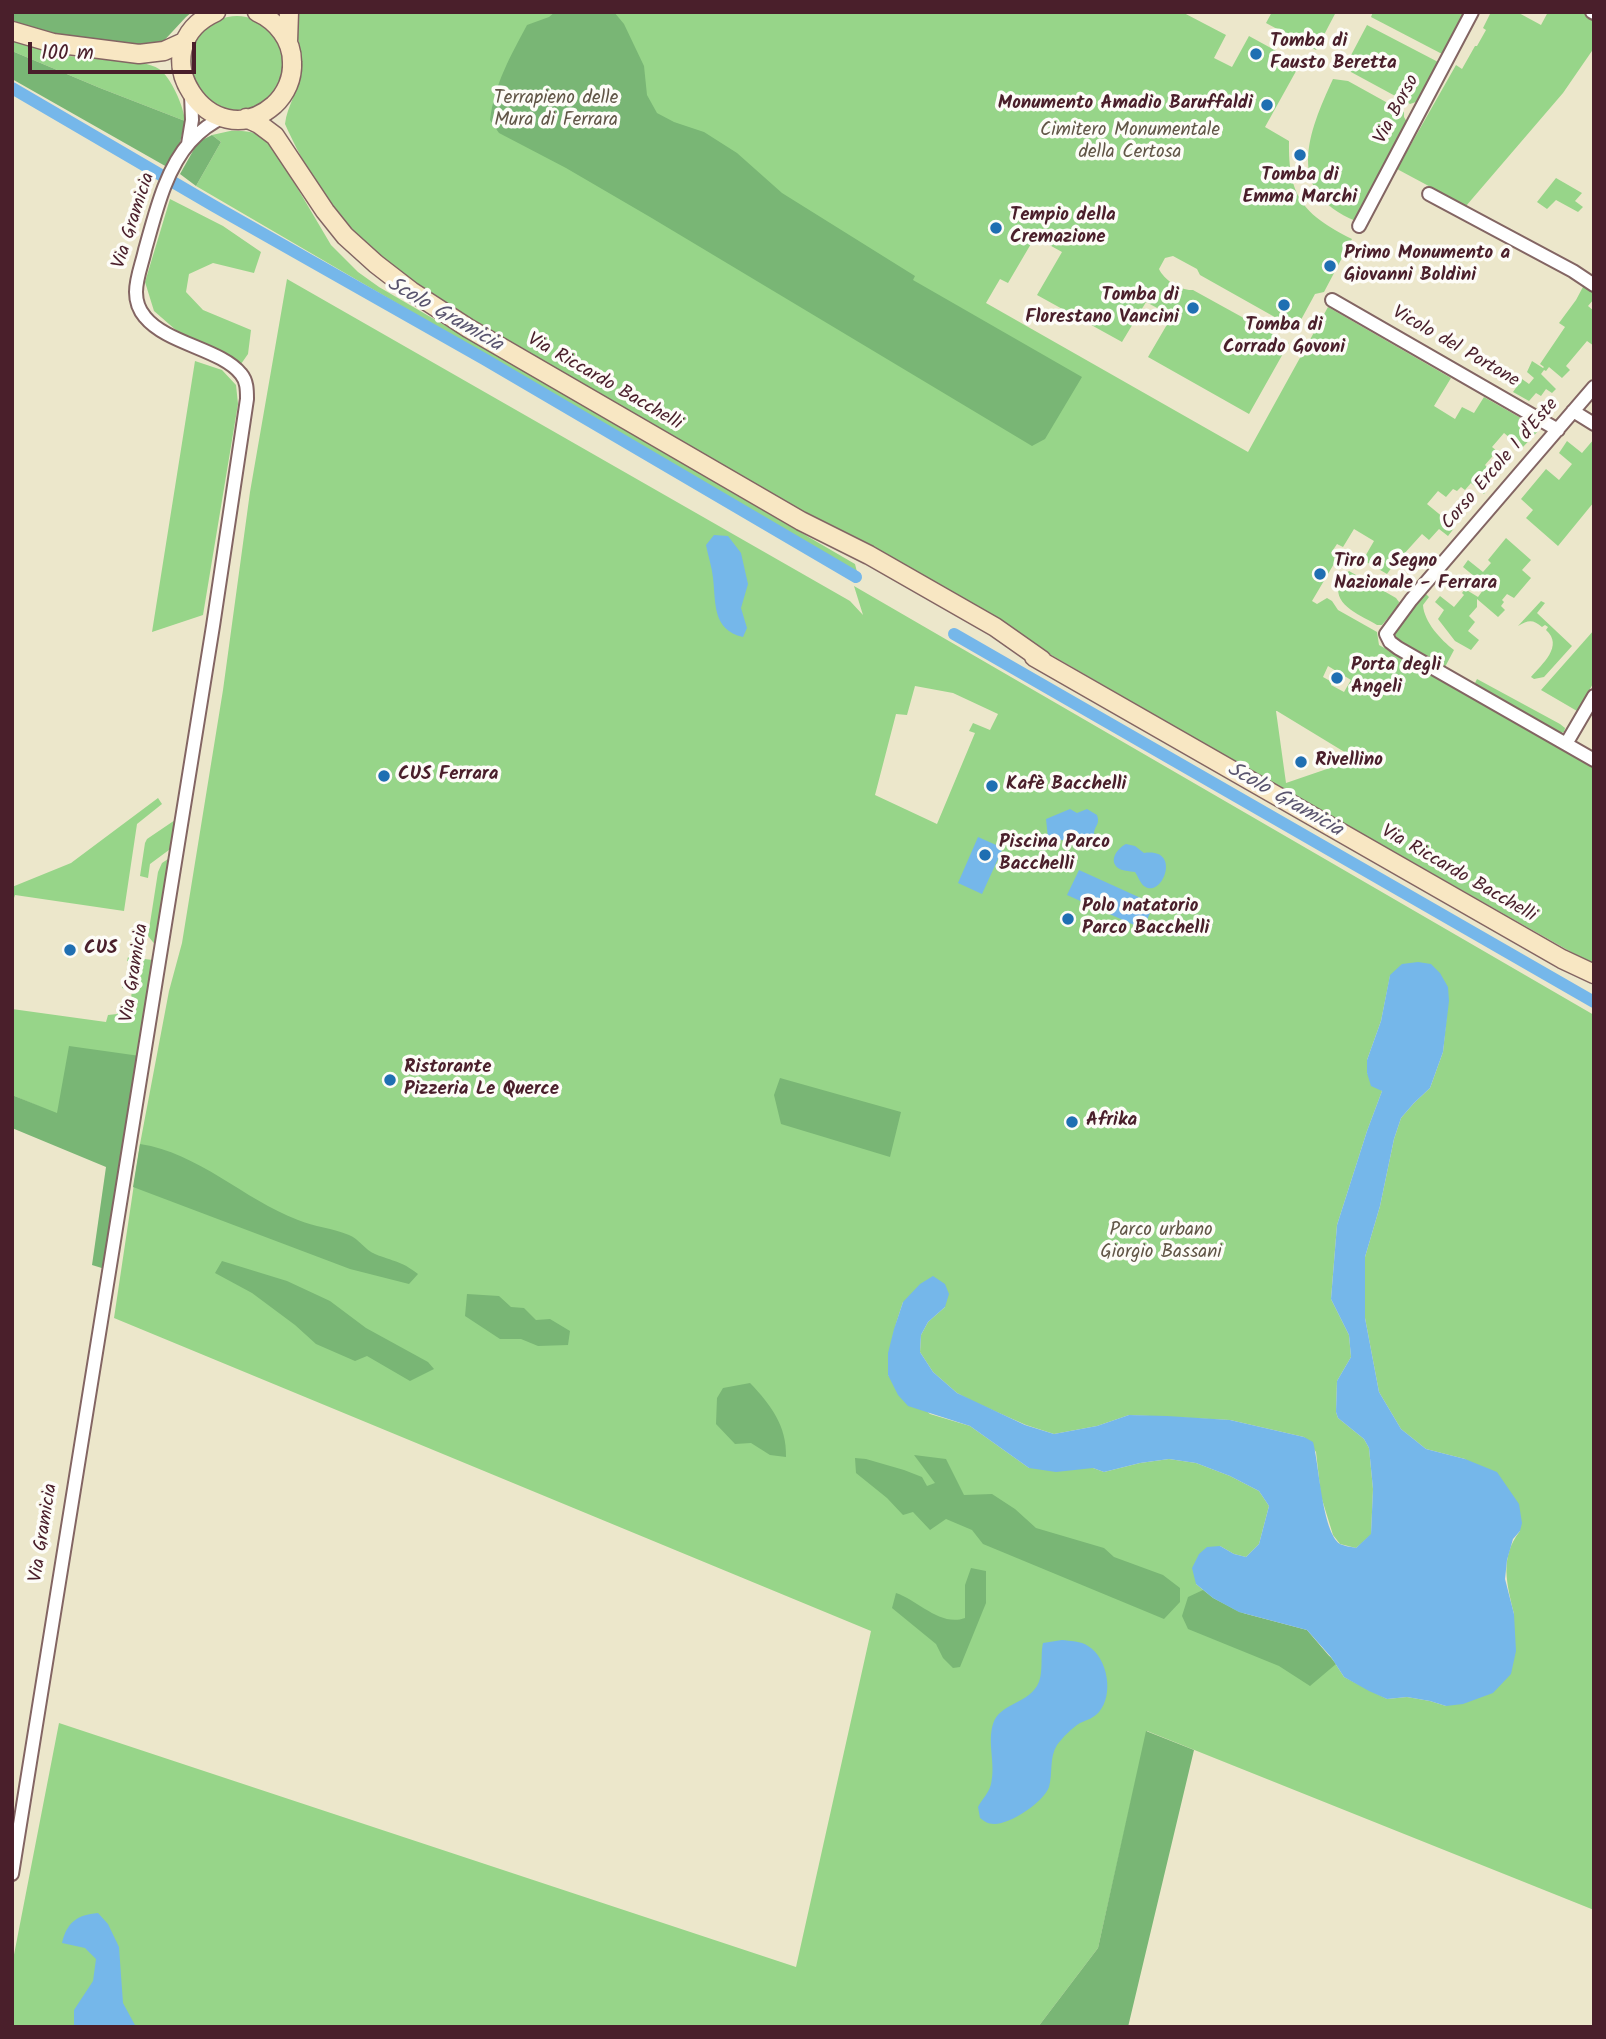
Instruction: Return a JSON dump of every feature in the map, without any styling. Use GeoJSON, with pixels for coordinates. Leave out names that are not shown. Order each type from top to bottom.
{"type":"FeatureCollection","features":[{"type":"Feature","properties":{"kind":"main road"},"geometry":{"type":"LineString","coordinates":[[139,54],[164,51],[186,41],[200,22],[216,12]]}},
{"type":"Feature","properties":{"kind":"main road"},"geometry":{"type":"LineString","coordinates":[[257,12],[274,22],[288,42]]}},
{"type":"Feature","properties":{"kind":"main road"},"geometry":{"type":"LineString","coordinates":[[12,32],[52,43],[139,54],[162,61],[178,72],[205,109],[224,117],[246,118],[261,114],[280,99],[289,83],[292,63],[288,42],[289,12]]}},
{"type":"Feature","properties":{"kind":"main road","name":"Via Gramicia"},"geometry":{"type":"LineString","coordinates":[[186,41],[181,65],[187,86]]}},
{"type":"Feature","properties":{"kind":"main road","name":"Via Riccardo Bacchelli"},"geometry":{"type":"LineString","coordinates":[[280,99],[278,122],[283,145]]}},
{"type":"Feature","properties":{"kind":"main road","name":"Via Riccardo Bacchelli"},"geometry":{"type":"LineString","coordinates":[[246,118],[267,129],[283,145],[340,231],[411,291],[468,328],[802,522],[839,550],[919,590],[989,636],[1042,660],[1562,959],[1594,974]]}},
{"type":"Feature","properties":{"kind":"main road","name":"Via Riccardo Bacchelli"},"geometry":{"type":"LineString","coordinates":[[1562,959],[1594,983]]}},
{"type":"Feature","properties":{"kind":"street","name":"Via Borso"},"geometry":{"type":"LineString","coordinates":[[1359,226],[1472,12]]}},
{"type":"Feature","properties":{"kind":"street","name":"Via Gramicia"},"geometry":{"type":"LineString","coordinates":[[187,86],[192,120],[188,144]]}},
{"type":"Feature","properties":{"kind":"street","name":"Via Gramicia"},"geometry":{"type":"LineString","coordinates":[[12,1874],[213,626],[247,399],[245,380],[237,370],[157,328],[142,314],[138,304],[137,282],[162,192],[172,173],[188,144],[205,127],[224,117]]}},
{"type":"Feature","properties":{"kind":"street"},"geometry":{"type":"LineString","coordinates":[[1429,194],[1573,271],[1594,285]]}},
{"type":"Feature","properties":{"kind":"street","name":"Vicolo del Portone"},"geometry":{"type":"LineString","coordinates":[[1332,300],[1558,430]]}},
{"type":"Feature","properties":{"kind":"street","name":"Corso Ercole I d'Este"},"geometry":{"type":"LineString","coordinates":[[1566,744],[1398,648],[1390,642],[1386,634],[1411,600],[1594,387]]}},
{"type":"Feature","properties":{"kind":"street"},"geometry":{"type":"LineString","coordinates":[[1573,411],[1594,424]]}},
{"type":"Feature","properties":{"kind":"street"},"geometry":{"type":"LineString","coordinates":[[1594,696],[1566,744],[1594,760]]}},
{"type":"Feature","properties":{"kind":"green space"},"geometry":{"type":"Polygon","coordinates":[[[12,12],[192,12],[159,46],[84,39],[45,32],[12,20],[12,12]]]}},
{"type":"Feature","properties":{"kind":"green space"},"geometry":{"type":"Polygon","coordinates":[[[297,12],[1182,12],[1226,35],[1214,58],[1232,67],[1249,36],[1300,64],[1265,127],[1289,141],[1292,176],[1302,202],[1321,221],[1352,239],[1324,292],[1315,294],[1296,329],[1200,275],[1197,269],[1173,256],[1165,258],[1159,269],[1173,284],[1193,290],[1289,343],[1249,414],[1148,357],[1172,316],[1146,302],[1122,342],[1037,295],[1062,252],[1035,237],[1008,283],[1000,279],[986,303],[1248,452],[1328,307],[1451,378],[1434,406],[1455,419],[1462,407],[1474,413],[1484,397],[1540,429],[1522,448],[1504,433],[1492,447],[1497,451],[1476,479],[1487,489],[1484,494],[1471,483],[1465,490],[1461,487],[1457,491],[1453,489],[1446,497],[1438,491],[1427,504],[1455,527],[1448,536],[1439,529],[1429,540],[1422,534],[1403,555],[1400,553],[1395,558],[1397,560],[1387,574],[1363,560],[1374,541],[1354,529],[1343,547],[1337,544],[1331,553],[1338,557],[1312,601],[1317,604],[1327,598],[1338,610],[1377,632],[1379,645],[1594,766],[1594,965],[1229,758],[482,325],[404,276],[350,229],[328,201],[300,156],[285,124],[301,72],[297,12]],[[1328,666],[1323,677],[1344,692],[1351,680],[1328,666]],[[1277,711],[1286,783],[1356,759],[1277,711]]]}},
{"type":"Feature","properties":{"kind":"green space","name":"Terrapieno delle Mura di Ferrara"},"geometry":{"type":"Polygon","coordinates":[[[555,12],[614,12],[624,24],[644,66],[647,95],[657,113],[704,132],[737,153],[782,193],[915,276],[913,280],[1082,377],[1045,439],[1032,446],[650,217],[499,133],[490,120],[499,82],[509,59],[527,25],[555,12]]]}},
{"type":"Feature","properties":{"kind":"green space"},"geometry":{"type":"Polygon","coordinates":[[[1272,12],[1336,12],[1316,50],[1266,23],[1272,12]]]}},
{"type":"Feature","properties":{"kind":"green space"},"geometry":{"type":"Polygon","coordinates":[[[1373,12],[1466,12],[1444,55],[1371,17],[1373,12]]]}},
{"type":"Feature","properties":{"kind":"green space"},"geometry":{"type":"Polygon","coordinates":[[[1491,12],[1517,12],[1541,25],[1548,12],[1583,12],[1594,18],[1594,48],[1563,93],[1466,206],[1397,169],[1456,65],[1462,69],[1477,46],[1486,30],[1483,28],[1491,12]]]}},
{"type":"Feature","properties":{"kind":"green space"},"geometry":{"type":"Polygon","coordinates":[[[237,16],[255,20],[270,30],[280,45],[284,63],[280,81],[270,96],[255,106],[237,110],[219,106],[204,96],[194,81],[190,63],[194,45],[204,30],[219,20],[237,16]]]}},
{"type":"Feature","properties":{"kind":"green space"},"geometry":{"type":"Polygon","coordinates":[[[1367,25],[1440,63],[1419,101],[1410,104],[1351,72],[1349,59],[1367,25]]]}},
{"type":"Feature","properties":{"kind":"green space"},"geometry":{"type":"Polygon","coordinates":[[[12,40],[69,56],[151,65],[164,73],[172,85],[185,121],[12,51],[12,40]]]}},
{"type":"Feature","properties":{"kind":"green space"},"geometry":{"type":"Polygon","coordinates":[[[12,51],[185,121],[179,147],[167,167],[12,79],[12,51]]]}},
{"type":"Feature","properties":{"kind":"green space"},"geometry":{"type":"Polygon","coordinates":[[[1333,79],[1348,81],[1404,112],[1407,122],[1356,221],[1333,209],[1319,194],[1310,178],[1310,140],[1333,79]]]}},
{"type":"Feature","properties":{"kind":"green space"},"geometry":{"type":"Polygon","coordinates":[[[230,131],[253,133],[272,145],[331,245],[358,272],[379,287],[855,564],[857,572],[196,186],[221,142],[212,135],[230,131]]]}},
{"type":"Feature","properties":{"kind":"green space"},"geometry":{"type":"Polygon","coordinates":[[[212,135],[221,142],[196,186],[180,174],[198,142],[212,135]]]}},
{"type":"Feature","properties":{"kind":"green space"},"geometry":{"type":"Polygon","coordinates":[[[1556,178],[1582,193],[1575,201],[1583,207],[1578,212],[1556,200],[1547,209],[1537,202],[1556,178]]]}},
{"type":"Feature","properties":{"kind":"green space"},"geometry":{"type":"Polygon","coordinates":[[[170,199],[223,226],[261,252],[254,273],[213,263],[189,274],[186,292],[203,310],[251,330],[248,354],[241,364],[177,331],[154,311],[145,282],[170,199]]]}},
{"type":"Feature","properties":{"kind":"green space","name":"Parco urbano Giorgio Bassani"},"geometry":{"type":"Polygon","coordinates":[[[287,279],[850,601],[863,615],[854,586],[1594,1015],[1594,1910],[1147,1731],[1098,1948],[1038,2027],[12,2027],[12,1965],[59,1723],[796,1967],[871,1631],[114,1318],[140,1144],[169,991],[182,943],[223,690],[250,492],[287,279]],[[915,686],[907,715],[896,714],[875,795],[937,824],[975,733],[969,731],[973,723],[990,730],[998,714],[953,693],[915,686]],[[1390,976],[1381,1021],[1367,1060],[1367,1073],[1382,1091],[1337,1225],[1331,1299],[1349,1335],[1351,1357],[1337,1381],[1336,1412],[1338,1418],[1364,1439],[1369,1448],[1373,1489],[1371,1535],[1356,1548],[1340,1544],[1333,1535],[1321,1496],[1316,1452],[1304,1437],[1230,1420],[1129,1415],[1097,1426],[1054,1434],[1026,1425],[957,1393],[933,1372],[920,1352],[921,1335],[928,1322],[945,1307],[903,1302],[891,1346],[888,1375],[930,1414],[970,1426],[1029,1468],[1093,1468],[1104,1472],[1169,1459],[1196,1463],[1259,1491],[1269,1506],[1259,1544],[1246,1557],[1220,1546],[1196,1584],[1213,1598],[1331,1657],[1344,1677],[1387,1699],[1407,1697],[1446,1706],[1514,1614],[1506,1571],[1509,1551],[1520,1531],[1465,1459],[1426,1449],[1401,1429],[1379,1392],[1365,1318],[1365,1257],[1401,1118],[1430,1088],[1443,1052],[1448,1002],[1448,987],[1390,976]]]}},
{"type":"Feature","properties":{"kind":"green space"},"geometry":{"type":"Polygon","coordinates":[[[1584,285],[1594,293],[1594,299],[1588,306],[1594,311],[1594,346],[1587,341],[1566,366],[1570,370],[1562,378],[1549,367],[1544,370],[1541,374],[1556,389],[1552,393],[1546,389],[1541,396],[1536,393],[1529,401],[1513,392],[1522,379],[1529,384],[1534,378],[1527,372],[1532,361],[1544,367],[1540,364],[1565,327],[1559,323],[1584,285]]]}},
{"type":"Feature","properties":{"kind":"green space"},"geometry":{"type":"Polygon","coordinates":[[[195,361],[222,370],[236,385],[238,404],[203,615],[152,632],[195,361]]]}},
{"type":"Feature","properties":{"kind":"green space"},"geometry":{"type":"Polygon","coordinates":[[[1594,439],[1594,502],[1558,546],[1526,518],[1533,510],[1521,499],[1546,469],[1559,480],[1572,464],[1559,453],[1567,441],[1582,453],[1594,439]]]}},
{"type":"Feature","properties":{"kind":"green space"},"geometry":{"type":"Polygon","coordinates":[[[1506,538],[1531,560],[1522,570],[1531,578],[1514,598],[1507,594],[1501,606],[1505,610],[1498,617],[1477,599],[1477,607],[1469,616],[1475,622],[1468,631],[1479,640],[1471,650],[1455,641],[1438,619],[1444,610],[1435,602],[1440,596],[1454,607],[1464,595],[1462,593],[1465,589],[1478,597],[1486,586],[1463,567],[1468,560],[1483,572],[1491,563],[1488,560],[1506,538]]]}},
{"type":"Feature","properties":{"kind":"green space"},"geometry":{"type":"Polygon","coordinates":[[[1349,571],[1399,602],[1382,625],[1357,614],[1340,599],[1340,583],[1349,571]]]}},
{"type":"Feature","properties":{"kind":"green space"},"geometry":{"type":"Polygon","coordinates":[[[1426,594],[1429,597],[1423,605],[1426,618],[1454,650],[1445,667],[1408,647],[1395,634],[1394,628],[1426,594]]]}},
{"type":"Feature","properties":{"kind":"green space"},"geometry":{"type":"Polygon","coordinates":[[[1541,601],[1545,603],[1537,613],[1572,646],[1544,677],[1534,679],[1531,677],[1549,655],[1553,642],[1545,625],[1542,627],[1530,621],[1518,626],[1541,601]]]}},
{"type":"Feature","properties":{"kind":"green space"},"geometry":{"type":"Polygon","coordinates":[[[1594,630],[1594,682],[1577,711],[1541,690],[1594,630]]]}},
{"type":"Feature","properties":{"kind":"green space"},"geometry":{"type":"Polygon","coordinates":[[[1477,679],[1560,724],[1565,728],[1564,732],[1560,733],[1476,685],[1477,679]]]}},
{"type":"Feature","properties":{"kind":"green space"},"geometry":{"type":"Polygon","coordinates":[[[158,798],[162,804],[137,824],[124,911],[15,895],[12,904],[12,887],[71,863],[158,798]]]}},
{"type":"Feature","properties":{"kind":"green space"},"geometry":{"type":"Polygon","coordinates":[[[178,818],[173,847],[150,864],[148,878],[140,876],[147,839],[178,818]]]}},
{"type":"Feature","properties":{"kind":"green space"},"geometry":{"type":"Polygon","coordinates":[[[171,857],[157,947],[148,936],[158,872],[162,863],[171,857]]]}},
{"type":"Feature","properties":{"kind":"green space"},"geometry":{"type":"Polygon","coordinates":[[[128,957],[153,960],[140,1056],[57,1114],[12,1095],[12,1009],[106,1022],[108,1015],[117,1014],[120,1006],[130,1007],[132,990],[122,988],[123,978],[134,979],[136,963],[127,961],[128,957]]]}},
{"type":"Feature","properties":{"kind":"green space"},"geometry":{"type":"Polygon","coordinates":[[[69,1046],[140,1056],[105,1269],[92,1265],[106,1167],[12,1128],[12,1095],[57,1113],[69,1046]]]}},
{"type":"Feature","properties":{"kind":"green space"},"geometry":{"type":"Polygon","coordinates":[[[780,1078],[901,1112],[890,1157],[781,1124],[774,1095],[780,1078]]]}},
{"type":"Feature","properties":{"kind":"green space"},"geometry":{"type":"Polygon","coordinates":[[[140,1144],[161,1149],[201,1166],[278,1211],[349,1235],[371,1252],[418,1274],[409,1284],[350,1269],[133,1187],[140,1144]]]}},
{"type":"Feature","properties":{"kind":"green space"},"geometry":{"type":"Polygon","coordinates":[[[222,1261],[287,1281],[330,1301],[366,1328],[428,1362],[434,1369],[410,1381],[367,1356],[355,1361],[316,1344],[252,1293],[215,1273],[222,1261]]]}},
{"type":"Feature","properties":{"kind":"green space"},"geometry":{"type":"Polygon","coordinates":[[[467,1294],[499,1296],[511,1307],[524,1308],[536,1320],[550,1319],[570,1331],[568,1345],[538,1346],[521,1339],[500,1339],[465,1316],[467,1294]]]}},
{"type":"Feature","properties":{"kind":"green space"},"geometry":{"type":"Polygon","coordinates":[[[750,1383],[765,1399],[781,1426],[786,1457],[770,1455],[751,1443],[735,1444],[716,1424],[717,1398],[723,1388],[750,1383]]]}},
{"type":"Feature","properties":{"kind":"green space"},"geometry":{"type":"Polygon","coordinates":[[[914,1455],[946,1459],[964,1495],[992,1494],[1015,1509],[1036,1528],[1104,1548],[1114,1557],[1163,1575],[1180,1588],[1180,1602],[1164,1619],[983,1544],[972,1530],[946,1519],[930,1530],[913,1512],[903,1515],[856,1473],[855,1458],[866,1459],[922,1477],[927,1486],[935,1483],[914,1455]]]}},
{"type":"Feature","properties":{"kind":"green space"},"geometry":{"type":"Polygon","coordinates":[[[971,1568],[986,1571],[986,1603],[960,1667],[953,1668],[943,1658],[936,1644],[892,1608],[896,1593],[938,1616],[956,1620],[965,1618],[965,1585],[971,1568]]]}},
{"type":"Feature","properties":{"kind":"green space"},"geometry":{"type":"Polygon","coordinates":[[[1203,1590],[1239,1612],[1307,1630],[1336,1664],[1310,1686],[1279,1666],[1188,1629],[1182,1616],[1188,1597],[1203,1590]]]}},
{"type":"Feature","properties":{"kind":"green space"},"geometry":{"type":"Polygon","coordinates":[[[1146,1731],[1194,1750],[1128,2027],[1038,2027],[1098,1948],[1146,1731]]]}},
{"type":"Feature","properties":{"kind":"water"},"geometry":{"type":"Polygon","coordinates":[[[714,535],[728,536],[741,553],[748,584],[741,608],[747,628],[743,637],[726,628],[718,614],[706,545],[714,535]]]}},
{"type":"Feature","properties":{"kind":"water"},"geometry":{"type":"Polygon","coordinates":[[[1070,809],[1077,813],[1087,809],[1097,815],[1092,844],[1070,844],[1048,838],[1046,819],[1070,809]]]}},
{"type":"Feature","properties":{"kind":"water"},"geometry":{"type":"Polygon","coordinates":[[[978,837],[1003,848],[982,894],[958,883],[978,837]]]}},
{"type":"Feature","properties":{"kind":"water"},"geometry":{"type":"Polygon","coordinates":[[[1126,844],[1135,846],[1144,853],[1156,853],[1163,858],[1166,864],[1165,873],[1157,886],[1144,886],[1135,872],[1122,870],[1115,865],[1115,854],[1126,844]]]}},
{"type":"Feature","properties":{"kind":"water"},"geometry":{"type":"Polygon","coordinates":[[[1079,870],[1154,904],[1143,929],[1067,895],[1079,870]]]}},
{"type":"Feature","properties":{"kind":"water"},"geometry":{"type":"Polygon","coordinates":[[[1402,964],[1431,964],[1448,987],[1443,1052],[1430,1088],[1401,1118],[1394,1139],[1380,1206],[1365,1257],[1365,1318],[1379,1392],[1401,1429],[1426,1449],[1465,1459],[1497,1472],[1519,1504],[1522,1523],[1520,1531],[1513,1539],[1505,1579],[1514,1614],[1516,1651],[1511,1674],[1493,1693],[1463,1704],[1446,1706],[1407,1697],[1387,1699],[1369,1691],[1344,1677],[1331,1657],[1307,1630],[1239,1612],[1213,1598],[1196,1584],[1192,1568],[1199,1554],[1207,1547],[1220,1546],[1246,1557],[1259,1544],[1269,1506],[1259,1491],[1196,1463],[1169,1459],[1104,1472],[1093,1468],[1056,1472],[1029,1468],[970,1426],[908,1406],[898,1395],[888,1375],[888,1353],[903,1302],[920,1284],[933,1276],[945,1284],[949,1294],[945,1307],[928,1322],[921,1335],[920,1352],[933,1372],[957,1393],[1025,1425],[1054,1434],[1097,1426],[1129,1415],[1230,1420],[1304,1437],[1313,1442],[1325,1512],[1334,1537],[1340,1544],[1356,1548],[1371,1534],[1373,1489],[1369,1448],[1364,1439],[1338,1418],[1336,1412],[1337,1381],[1351,1357],[1349,1335],[1331,1299],[1337,1225],[1382,1091],[1371,1086],[1367,1060],[1381,1021],[1390,975],[1402,964]]]}},
{"type":"Feature","properties":{"kind":"water"},"geometry":{"type":"Polygon","coordinates":[[[1062,1640],[1085,1644],[1100,1659],[1107,1677],[1104,1705],[1097,1714],[1074,1727],[1057,1745],[1046,1793],[1025,1812],[1008,1821],[988,1823],[980,1818],[978,1807],[991,1784],[993,1724],[1001,1712],[1026,1697],[1037,1686],[1043,1643],[1062,1640]]]}},
{"type":"Feature","properties":{"kind":"water"},"geometry":{"type":"Polygon","coordinates":[[[98,1913],[108,1924],[119,1947],[123,2003],[136,2027],[74,2027],[74,2010],[93,1981],[96,1959],[85,1948],[62,1943],[74,1921],[98,1913]]]}},
{"type":"Feature","properties":{"kind":"waterway","name":"Scolo Gramicia"},"geometry":{"type":"LineString","coordinates":[[12,88],[484,359],[856,577]]}},
{"type":"Feature","properties":{"kind":"waterway","name":"Scolo Gramicia"},"geometry":{"type":"LineString","coordinates":[[954,634],[1594,1002]]}},
{"type":"Feature","properties":{"kind":"place","name":"Tomba di Fausto Beretta"},"geometry":{"type":"Point","coordinates":[1256,54]}},
{"type":"Feature","properties":{"kind":"place","name":"Monumento Amadio Baruffaldi"},"geometry":{"type":"Point","coordinates":[1267,105]}},
{"type":"Feature","properties":{"kind":"place","name":"Tomba di Emma Marchi"},"geometry":{"type":"Point","coordinates":[1300,155]}},
{"type":"Feature","properties":{"kind":"place","name":"Tempio della Cremazione"},"geometry":{"type":"Point","coordinates":[996,228]}},
{"type":"Feature","properties":{"kind":"place","name":"Primo Monumento a Giovanni Boldini"},"geometry":{"type":"Point","coordinates":[1330,266]}},
{"type":"Feature","properties":{"kind":"place","name":"Tomba di Corrado Govoni"},"geometry":{"type":"Point","coordinates":[1284,305]}},
{"type":"Feature","properties":{"kind":"place","name":"Tomba di Florestano Vancini"},"geometry":{"type":"Point","coordinates":[1193,308]}},
{"type":"Feature","properties":{"kind":"place","name":"Tiro a Segno Nazionale - Ferrara"},"geometry":{"type":"Point","coordinates":[1320,574]}},
{"type":"Feature","properties":{"kind":"place","name":"Porta degli Angeli"},"geometry":{"type":"Point","coordinates":[1337,678]}},
{"type":"Feature","properties":{"kind":"place","name":"Rivellino"},"geometry":{"type":"Point","coordinates":[1301,762]}},
{"type":"Feature","properties":{"kind":"place","name":"CUS Ferrara"},"geometry":{"type":"Point","coordinates":[384,776]}},
{"type":"Feature","properties":{"kind":"place","name":"Kafè Bacchelli"},"geometry":{"type":"Point","coordinates":[992,786]}},
{"type":"Feature","properties":{"kind":"place","name":"Piscina Parco Bacchelli"},"geometry":{"type":"Point","coordinates":[985,855]}},
{"type":"Feature","properties":{"kind":"place","name":"Polo natatorio Parco Bacchelli"},"geometry":{"type":"Point","coordinates":[1068,919]}},
{"type":"Feature","properties":{"kind":"place","name":"CUS"},"geometry":{"type":"Point","coordinates":[70,950]}},
{"type":"Feature","properties":{"kind":"place","name":"Ristorante Pizzeria Le Querce"},"geometry":{"type":"Point","coordinates":[390,1080]}},
{"type":"Feature","properties":{"kind":"place","name":"Afrika"},"geometry":{"type":"Point","coordinates":[1072,1122]}},
{"type":"Feature","properties":{"kind":"park label","name":"Cimitero Monumentale della Certosa"},"geometry":{"type":"Point","coordinates":[1130,143]}}]}
